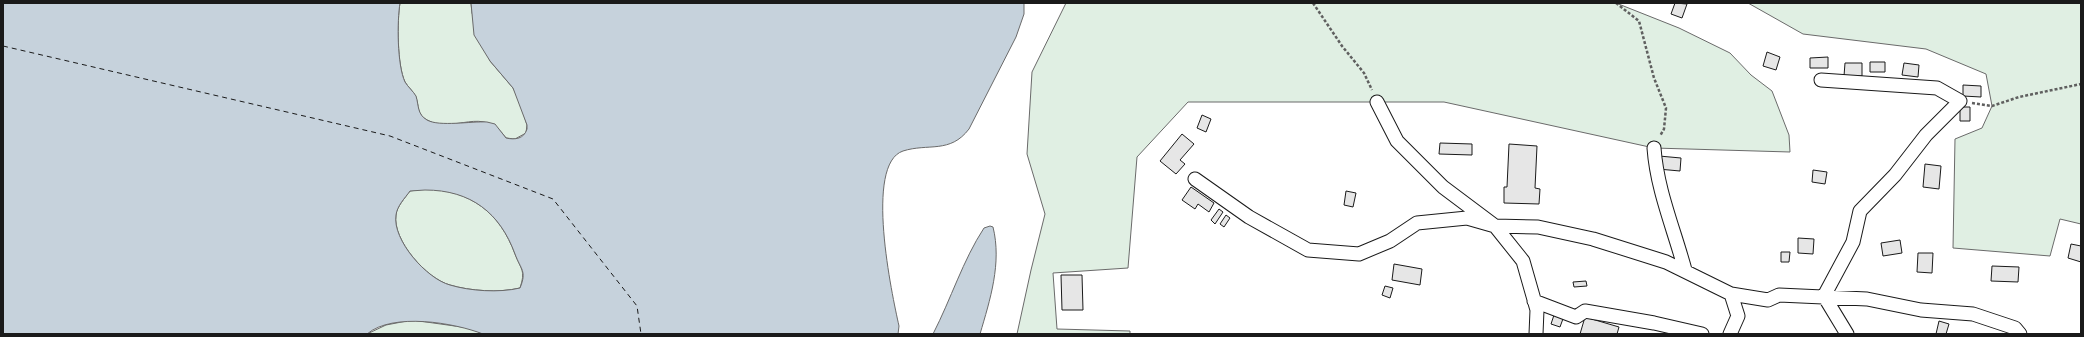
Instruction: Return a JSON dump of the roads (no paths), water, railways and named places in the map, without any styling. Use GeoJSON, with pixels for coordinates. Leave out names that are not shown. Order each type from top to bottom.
{"type":"FeatureCollection","features":[{"type":"Feature","properties":{"kind":"street"},"geometry":{"type":"LineString","coordinates":[[1822,80],[1937,88],[1960,101],[1926,135],[1895,175],[1860,211],[1853,242],[1824,296]]}},
{"type":"Feature","properties":{"kind":"street"},"geometry":{"type":"LineString","coordinates":[[1377,102],[1397,141],[1443,187],[1495,226],[1523,261],[1537,310],[1536,334]]}},
{"type":"Feature","properties":{"kind":"street"},"geometry":{"type":"LineString","coordinates":[[1654,148],[1656,168],[1664,201],[1685,270]]}},
{"type":"Feature","properties":{"kind":"street"},"geometry":{"type":"LineString","coordinates":[[1195,179],[1249,217],[1308,250],[1359,254],[1390,241],[1417,223],[1466,218],[1495,226],[1538,227],[1594,239],[1666,262],[1685,270],[1731,294],[1768,300],[1779,295],[1867,299],[1921,310],[1973,314],[2015,328],[2020,334]]}},
{"type":"Feature","properties":{"kind":"street"},"geometry":{"type":"LineString","coordinates":[[1730,334],[1738,316],[1731,294]]}},
{"type":"Feature","properties":{"kind":"street"},"geometry":{"type":"LineString","coordinates":[[1824,296],[1847,334]]}},
{"type":"Feature","properties":{"kind":"street"},"geometry":{"type":"LineString","coordinates":[[1534,301],[1540,301],[1576,317],[1585,311],[1654,323],[1702,334]]}}]}
